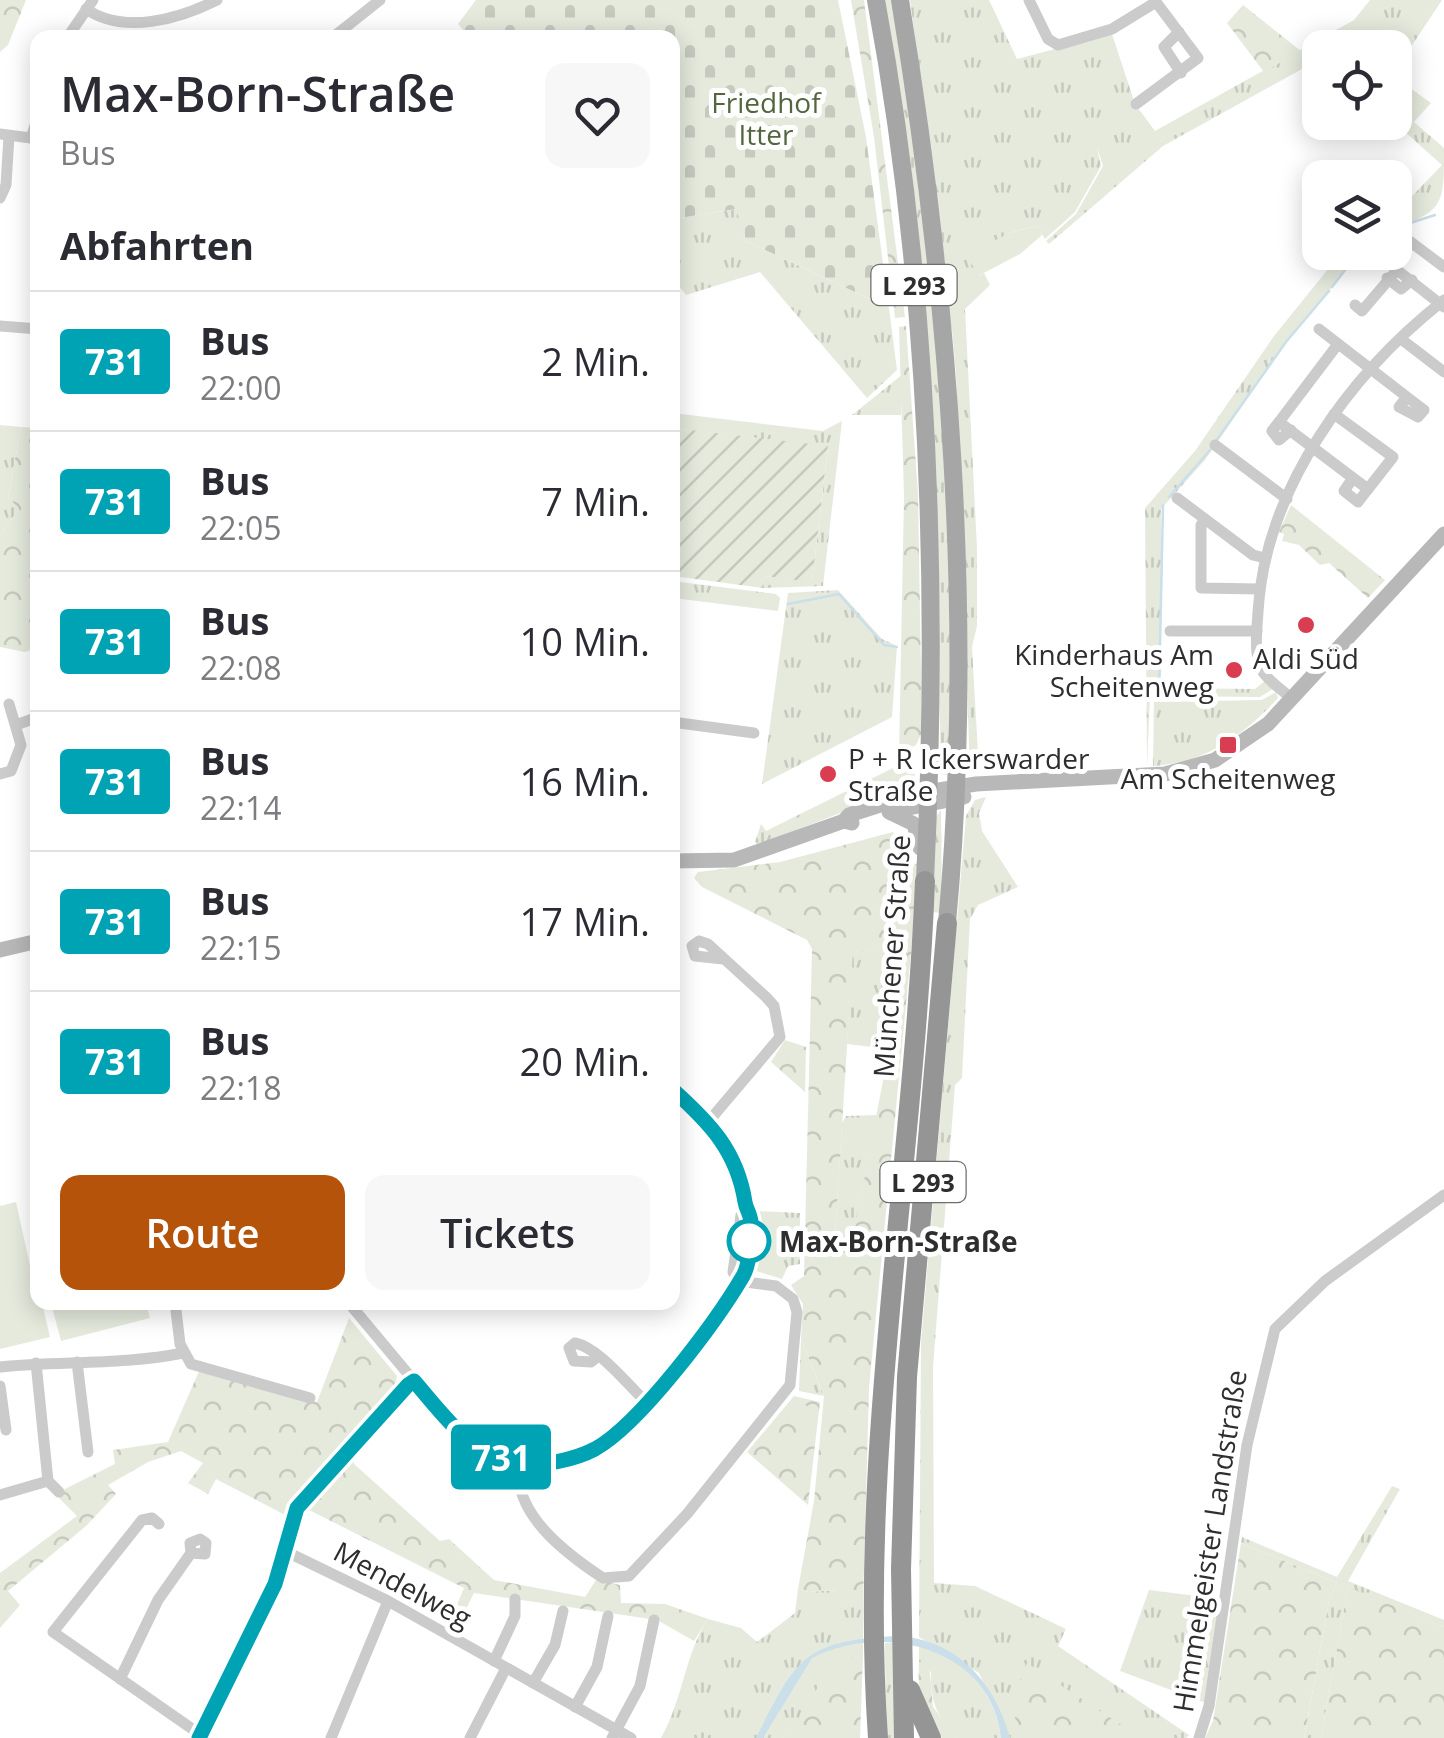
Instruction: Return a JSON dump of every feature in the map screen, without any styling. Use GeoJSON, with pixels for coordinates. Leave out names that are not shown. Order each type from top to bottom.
{"type":"FeatureCollection","features":[{"type":"Feature","properties":{"kind":"highway","name":"Münchener Straße"},"geometry":{"type":"LineString","coordinates":[[878,1738],[873,1604],[888,1300],[926,881]]}},
{"type":"Feature","properties":{"kind":"highway","name":"Münchener Straße"},"geometry":{"type":"LineString","coordinates":[[904,1738],[906,1377],[947,923]]}},
{"type":"Feature","properties":{"kind":"highway"},"geometry":{"type":"LineString","coordinates":[[906,1665],[916,1710],[931,1738]]}},
{"type":"Feature","properties":{"kind":"highway"},"geometry":{"type":"LineString","coordinates":[[867,1738],[874,1674]]}},
{"type":"Feature","properties":{"kind":"main road","name":"Münchener Straße"},"geometry":{"type":"LineString","coordinates":[[876,0],[911,257],[923,392],[932,699],[926,881]]}},
{"type":"Feature","properties":{"kind":"main road","name":"Münchener Straße"},"geometry":{"type":"LineString","coordinates":[[901,0],[928,180],[949,440],[954,794],[947,923]]}},
{"type":"Feature","properties":{"kind":"street"},"geometry":{"type":"LineString","coordinates":[[72,30],[90,4],[102,18],[132,23],[169,18],[217,0]]}},
{"type":"Feature","properties":{"kind":"street"},"geometry":{"type":"LineString","coordinates":[[342,30],[380,0]]}},
{"type":"Feature","properties":{"kind":"street"},"geometry":{"type":"LineString","coordinates":[[1029,0],[1048,39],[1058,45],[1112,29],[1147,2],[1156,2],[1198,58],[1136,104]]}},
{"type":"Feature","properties":{"kind":"street"},"geometry":{"type":"LineString","coordinates":[[1180,32],[1164,46],[1181,73]]}},
{"type":"Feature","properties":{"kind":"street"},"geometry":{"type":"LineString","coordinates":[[0,198],[6,185],[4,135],[30,138]]}},
{"type":"Feature","properties":{"kind":"street"},"geometry":{"type":"LineString","coordinates":[[1412,243],[1444,267]]}},
{"type":"Feature","properties":{"kind":"street"},"geometry":{"type":"LineString","coordinates":[[1291,698],[1261,668],[1257,630],[1264,558],[1287,499],[1334,414],[1401,339],[1442,304],[1412,280],[1401,289],[1387,278],[1362,311],[1354,305]]}},
{"type":"Feature","properties":{"kind":"street"},"geometry":{"type":"LineString","coordinates":[[0,326],[30,328]]}},
{"type":"Feature","properties":{"kind":"street"},"geometry":{"type":"LineString","coordinates":[[1319,329],[1424,410],[1434,396]]}},
{"type":"Feature","properties":{"kind":"street"},"geometry":{"type":"LineString","coordinates":[[1401,339],[1444,372]]}},
{"type":"Feature","properties":{"kind":"street"},"geometry":{"type":"LineString","coordinates":[[1334,414],[1393,457],[1368,489],[1279,422],[1328,356],[1339,361],[1342,348]]}},
{"type":"Feature","properties":{"kind":"street"},"geometry":{"type":"LineString","coordinates":[[1215,446],[1287,499]]}},
{"type":"Feature","properties":{"kind":"street"},"geometry":{"type":"LineString","coordinates":[[1177,498],[1264,558]]}},
{"type":"Feature","properties":{"kind":"street"},"geometry":{"type":"LineString","coordinates":[[1205,519],[1200,537],[1201,588],[1259,589]]}},
{"type":"Feature","properties":{"kind":"street"},"geometry":{"type":"LineString","coordinates":[[1200,537],[1216,537],[1220,531]]}},
{"type":"Feature","properties":{"kind":"street"},"geometry":{"type":"LineString","coordinates":[[844,821],[849,814],[1046,780],[1166,774],[1199,767],[1261,731],[1444,534]]}},
{"type":"Feature","properties":{"kind":"street"},"geometry":{"type":"LineString","coordinates":[[1170,631],[1257,630]]}},
{"type":"Feature","properties":{"kind":"street"},"geometry":{"type":"LineString","coordinates":[[0,774],[11,771],[20,758],[9,704]]}},
{"type":"Feature","properties":{"kind":"street"},"geometry":{"type":"LineString","coordinates":[[16,725],[30,720]]}},
{"type":"Feature","properties":{"kind":"street"},"geometry":{"type":"LineString","coordinates":[[680,723],[754,734]]}},
{"type":"Feature","properties":{"kind":"street"},"geometry":{"type":"LineString","coordinates":[[680,861],[734,860],[844,821],[888,813],[929,798]]}},
{"type":"Feature","properties":{"kind":"street"},"geometry":{"type":"LineString","coordinates":[[888,813],[908,818],[918,829],[926,881]]}},
{"type":"Feature","properties":{"kind":"street"},"geometry":{"type":"LineString","coordinates":[[0,950],[30,943]]}},
{"type":"Feature","properties":{"kind":"street"},"geometry":{"type":"LineString","coordinates":[[709,1122],[780,1036],[774,1006],[723,959]]}},
{"type":"Feature","properties":{"kind":"street"},"geometry":{"type":"LineString","coordinates":[[680,1096],[709,1122],[736,1164],[746,1209],[741,1215],[733,1272],[738,1281]]}},
{"type":"Feature","properties":{"kind":"street","name":"Himmelgeister Landstraße"},"geometry":{"type":"LineString","coordinates":[[1199,1738],[1209,1706],[1247,1445],[1275,1328],[1325,1281],[1444,1195]]}},
{"type":"Feature","properties":{"kind":"street"},"geometry":{"type":"LineString","coordinates":[[355,1310],[461,1434],[518,1464],[550,1462],[590,1452],[612,1438],[718,1318],[738,1281]]}},
{"type":"Feature","properties":{"kind":"street"},"geometry":{"type":"LineString","coordinates":[[518,1464],[516,1482],[527,1511],[603,1578],[630,1576],[684,1517],[790,1385],[797,1312],[793,1299],[776,1286],[738,1281]]}},
{"type":"Feature","properties":{"kind":"street"},"geometry":{"type":"LineString","coordinates":[[176,1310],[183,1354],[195,1366],[310,1398]]}},
{"type":"Feature","properties":{"kind":"street"},"geometry":{"type":"LineString","coordinates":[[0,1367],[107,1364],[183,1354]]}},
{"type":"Feature","properties":{"kind":"street"},"geometry":{"type":"LineString","coordinates":[[597,1357],[646,1402]]}},
{"type":"Feature","properties":{"kind":"street"},"geometry":{"type":"LineString","coordinates":[[77,1362],[88,1452]]}},
{"type":"Feature","properties":{"kind":"street"},"geometry":{"type":"LineString","coordinates":[[36,1363],[48,1481],[59,1492]]}},
{"type":"Feature","properties":{"kind":"street"},"geometry":{"type":"LineString","coordinates":[[160,1524],[152,1518],[142,1520],[52,1632],[200,1737],[287,1552],[292,1521],[304,1496],[414,1381]]}},
{"type":"Feature","properties":{"kind":"street"},"geometry":{"type":"LineString","coordinates":[[0,1386],[6,1430]]}},
{"type":"Feature","properties":{"kind":"street"},"geometry":{"type":"LineString","coordinates":[[0,1494],[48,1481]]}},
{"type":"Feature","properties":{"kind":"street","name":"Mendelweg"},"geometry":{"type":"LineString","coordinates":[[287,1552],[388,1601],[575,1707],[614,1734],[631,1738]]}},
{"type":"Feature","properties":{"kind":"street"},"geometry":{"type":"LineString","coordinates":[[120,1680],[158,1600],[191,1554]]}},
{"type":"Feature","properties":{"kind":"street","name":"Mendelweg"},"geometry":{"type":"LineString","coordinates":[[500,1664],[515,1616],[515,1600]]}},
{"type":"Feature","properties":{"kind":"street"},"geometry":{"type":"LineString","coordinates":[[331,1738],[388,1601]]}},
{"type":"Feature","properties":{"kind":"street"},"geometry":{"type":"LineString","coordinates":[[533,1684],[555,1644],[562,1610]]}},
{"type":"Feature","properties":{"kind":"street"},"geometry":{"type":"LineString","coordinates":[[575,1707],[597,1667],[608,1616]]}},
{"type":"Feature","properties":{"kind":"street"},"geometry":{"type":"LineString","coordinates":[[614,1734],[640,1686],[654,1620]]}},
{"type":"Feature","properties":{"kind":"street"},"geometry":{"type":"LineString","coordinates":[[470,1738],[500,1664]]}},
{"type":"Feature","properties":{"kind":"green space"},"geometry":{"type":"Polygon","coordinates":[[[0,0],[26,0],[8,45],[0,52],[0,0]]]}},
{"type":"Feature","properties":{"kind":"green space","name":"Friedhof Itter"},"geometry":{"type":"Polygon","coordinates":[[[476,0],[838,0],[866,137],[889,308],[746,241],[736,209],[680,218],[680,30],[463,30],[458,24],[476,0]]]}},
{"type":"Feature","properties":{"kind":"green space"},"geometry":{"type":"Polygon","coordinates":[[[851,0],[864,0],[905,317],[895,318],[874,137],[851,0]]]}},
{"type":"Feature","properties":{"kind":"green space"},"geometry":{"type":"Polygon","coordinates":[[[881,0],[894,0],[932,289],[947,483],[951,678],[948,775],[941,774],[937,583],[881,0]]]}},
{"type":"Feature","properties":{"kind":"green space"},"geometry":{"type":"Polygon","coordinates":[[[910,0],[989,0],[1017,59],[1112,34],[1135,104],[1155,131],[1302,49],[1302,69],[1163,146],[1049,244],[1046,241],[1076,214],[1103,166],[1097,147],[1101,166],[1075,212],[1045,239],[1037,226],[1009,233],[979,276],[984,273],[990,285],[965,309],[977,548],[977,626],[972,647],[979,771],[970,773],[956,374],[945,301],[949,293],[910,0]]]}},
{"type":"Feature","properties":{"kind":"green space"},"geometry":{"type":"Polygon","coordinates":[[[1370,0],[1442,0],[1412,45],[1412,30],[1336,30],[1354,20],[1370,0]]]}},
{"type":"Feature","properties":{"kind":"green space"},"geometry":{"type":"Polygon","coordinates":[[[1243,5],[1301,51],[1264,72],[1227,23],[1243,5]]]}},
{"type":"Feature","properties":{"kind":"green space"},"geometry":{"type":"Polygon","coordinates":[[[1412,89],[1431,103],[1414,122],[1444,148],[1438,203],[1412,221],[1412,196],[1442,165],[1412,138],[1412,89]]]}},
{"type":"Feature","properties":{"kind":"green space"},"geometry":{"type":"Polygon","coordinates":[[[737,209],[746,241],[889,308],[897,370],[867,398],[760,272],[686,295],[680,288],[680,218],[737,209]]]}},
{"type":"Feature","properties":{"kind":"green space"},"geometry":{"type":"Polygon","coordinates":[[[1038,226],[1042,235],[1020,254],[978,276],[967,255],[1009,233],[1038,226]]]}},
{"type":"Feature","properties":{"kind":"green space"},"geometry":{"type":"Polygon","coordinates":[[[1327,270],[1346,270],[1286,343],[1204,461],[1161,509],[1161,688],[1255,689],[1265,681],[1273,689],[1260,697],[1150,696],[1147,766],[1145,508],[1195,451],[1274,336],[1327,270]]]}},
{"type":"Feature","properties":{"kind":"green space"},"geometry":{"type":"Polygon","coordinates":[[[906,326],[918,494],[922,732],[916,745],[899,755],[904,496],[899,327],[906,326]]]}},
{"type":"Feature","properties":{"kind":"green space"},"geometry":{"type":"Polygon","coordinates":[[[903,374],[901,415],[852,415],[903,374]]]}},
{"type":"Feature","properties":{"kind":"green space"},"geometry":{"type":"Polygon","coordinates":[[[680,414],[823,431],[842,421],[823,586],[763,588],[764,576],[812,581],[828,447],[680,429],[680,414]]]}},
{"type":"Feature","properties":{"kind":"green space"},"geometry":{"type":"Polygon","coordinates":[[[0,425],[21,427],[8,497],[19,509],[0,535],[0,425]]]}},
{"type":"Feature","properties":{"kind":"green space"},"geometry":{"type":"Polygon","coordinates":[[[21,427],[30,428],[30,650],[25,652],[0,647],[0,535],[19,509],[8,497],[21,427]]]}},
{"type":"Feature","properties":{"kind":"green space"},"geometry":{"type":"Polygon","coordinates":[[[680,429],[828,446],[812,582],[765,576],[763,588],[680,577],[680,429]]]}},
{"type":"Feature","properties":{"kind":"green space"},"geometry":{"type":"Polygon","coordinates":[[[1291,505],[1385,580],[1368,598],[1329,563],[1320,565],[1299,545],[1282,541],[1284,534],[1279,532],[1291,505]]]}},
{"type":"Feature","properties":{"kind":"green space"},"geometry":{"type":"Polygon","coordinates":[[[680,582],[776,594],[780,598],[778,611],[680,599],[680,582]]]}},
{"type":"Feature","properties":{"kind":"green space"},"geometry":{"type":"Polygon","coordinates":[[[838,590],[882,639],[897,646],[892,717],[762,784],[788,593],[838,590]]]}},
{"type":"Feature","properties":{"kind":"green space"},"geometry":{"type":"Polygon","coordinates":[[[1276,692],[1278,698],[1265,711],[1222,745],[1190,759],[1153,766],[1154,702],[1262,700],[1276,692]]]}},
{"type":"Feature","properties":{"kind":"green space"},"geometry":{"type":"Polygon","coordinates":[[[903,763],[915,774],[912,785],[758,845],[755,842],[761,824],[766,831],[903,763]]]}},
{"type":"Feature","properties":{"kind":"green space"},"geometry":{"type":"Polygon","coordinates":[[[986,797],[979,813],[982,831],[1018,887],[978,905],[970,919],[962,1078],[955,1085],[933,1367],[934,1583],[975,1586],[1066,1629],[1058,1646],[1189,1735],[1186,1738],[1010,1738],[979,1673],[919,1637],[921,1342],[966,816],[975,800],[986,797]]]}},
{"type":"Feature","properties":{"kind":"green space"},"geometry":{"type":"Polygon","coordinates":[[[941,810],[942,913],[931,912],[935,818],[941,810]]]}},
{"type":"Feature","properties":{"kind":"green space"},"geometry":{"type":"Polygon","coordinates":[[[893,832],[903,845],[900,909],[906,908],[911,866],[918,863],[869,1388],[863,1604],[846,1604],[836,1590],[798,1589],[814,1501],[824,1396],[801,1339],[803,1304],[791,1285],[804,1276],[812,949],[807,940],[702,887],[694,878],[698,872],[780,862],[893,832]],[[853,951],[835,1238],[855,1228],[889,1049],[900,953],[853,951]]]}},
{"type":"Feature","properties":{"kind":"green space"},"geometry":{"type":"Polygon","coordinates":[[[852,951],[900,952],[889,1049],[847,1044],[852,951]]]}},
{"type":"Feature","properties":{"kind":"green space"},"geometry":{"type":"Polygon","coordinates":[[[785,1040],[806,1047],[805,1092],[771,1062],[785,1040]]]}},
{"type":"Feature","properties":{"kind":"green space"},"geometry":{"type":"Polygon","coordinates":[[[877,1115],[855,1229],[835,1238],[842,1123],[846,1116],[877,1115]]]}},
{"type":"Feature","properties":{"kind":"green space"},"geometry":{"type":"Polygon","coordinates":[[[16,1202],[30,1266],[30,1310],[44,1310],[50,1337],[0,1349],[0,1206],[16,1202]]]}},
{"type":"Feature","properties":{"kind":"green space"},"geometry":{"type":"Polygon","coordinates":[[[758,1211],[800,1213],[800,1264],[788,1266],[782,1279],[753,1270],[758,1211]]]}},
{"type":"Feature","properties":{"kind":"green space"},"geometry":{"type":"Polygon","coordinates":[[[53,1310],[148,1310],[150,1318],[61,1341],[53,1310]]]}},
{"type":"Feature","properties":{"kind":"green space"},"geometry":{"type":"Polygon","coordinates":[[[349,1318],[397,1376],[396,1383],[300,1492],[287,1516],[216,1479],[208,1494],[188,1483],[203,1463],[181,1451],[148,1462],[108,1485],[116,1494],[86,1526],[8,1591],[20,1605],[0,1628],[0,1573],[77,1516],[55,1494],[115,1464],[113,1450],[168,1442],[200,1369],[317,1402],[349,1318]]]}},
{"type":"Feature","properties":{"kind":"green space"},"geometry":{"type":"Polygon","coordinates":[[[801,1339],[824,1396],[799,1391],[801,1339]]]}},
{"type":"Feature","properties":{"kind":"green space"},"geometry":{"type":"Polygon","coordinates":[[[794,1396],[820,1402],[808,1505],[747,1452],[794,1396]]]}},
{"type":"Feature","properties":{"kind":"green space"},"geometry":{"type":"Polygon","coordinates":[[[800,1402],[812,1409],[810,1437],[783,1419],[800,1402]]]}},
{"type":"Feature","properties":{"kind":"green space"},"geometry":{"type":"Polygon","coordinates":[[[352,1457],[354,1464],[440,1541],[449,1539],[494,1580],[585,1597],[596,1580],[620,1585],[621,1603],[665,1604],[708,1619],[694,1641],[657,1620],[474,1593],[456,1629],[449,1626],[464,1588],[305,1508],[352,1457]]]}},
{"type":"Feature","properties":{"kind":"green space"},"geometry":{"type":"Polygon","coordinates":[[[1392,1486],[1400,1489],[1348,1581],[1444,1620],[1444,1627],[1348,1588],[1321,1738],[1304,1738],[1329,1601],[1337,1583],[1241,1543],[1242,1537],[1337,1577],[1392,1486]]]}},
{"type":"Feature","properties":{"kind":"green space"},"geometry":{"type":"Polygon","coordinates":[[[1241,1543],[1337,1583],[1329,1601],[1304,1738],[1205,1738],[1213,1721],[1241,1543]]]}},
{"type":"Feature","properties":{"kind":"green space"},"geometry":{"type":"Polygon","coordinates":[[[1348,1587],[1444,1627],[1444,1738],[1321,1738],[1348,1587]]]}},
{"type":"Feature","properties":{"kind":"green space"},"geometry":{"type":"Polygon","coordinates":[[[798,1589],[837,1590],[846,1604],[863,1604],[863,1656],[835,1667],[802,1717],[782,1738],[661,1738],[708,1619],[741,1628],[757,1642],[795,1613],[798,1589]]]}},
{"type":"Feature","properties":{"kind":"green space"},"geometry":{"type":"Polygon","coordinates":[[[1149,1590],[1221,1599],[1206,1703],[1120,1671],[1149,1590]]]}},
{"type":"Feature","properties":{"kind":"green space"},"geometry":{"type":"Polygon","coordinates":[[[885,1643],[895,1643],[898,1738],[886,1738],[885,1643]]]}},
{"type":"Feature","properties":{"kind":"green space"},"geometry":{"type":"Polygon","coordinates":[[[919,1646],[950,1659],[975,1679],[992,1706],[1001,1738],[957,1738],[940,1716],[932,1692],[931,1672],[919,1662],[919,1646]]]}},
{"type":"Feature","properties":{"kind":"green space"},"geometry":{"type":"Polygon","coordinates":[[[863,1656],[860,1738],[782,1738],[802,1716],[824,1677],[847,1659],[863,1656]]]}},
{"type":"Feature","properties":{"kind":"green space"},"geometry":{"type":"Polygon","coordinates":[[[919,1662],[929,1663],[933,1707],[957,1738],[942,1738],[925,1712],[919,1662]]]}},
{"type":"Feature","properties":{"kind":"green space"},"geometry":{"type":"Polygon","coordinates":[[[1027,1663],[1141,1738],[1023,1738],[1010,1705],[1027,1663]]]}},
{"type":"Feature","properties":{"kind":"water"},"geometry":{"type":"Polygon","coordinates":[[[895,1636],[936,1645],[969,1666],[994,1698],[1010,1738],[1001,1738],[993,1707],[978,1682],[956,1663],[930,1650],[901,1643],[870,1642],[840,1647],[812,1658],[763,1738],[756,1738],[782,1689],[806,1659],[840,1643],[895,1636]]]}},
{"type":"Feature","properties":{"kind":"waterway"},"geometry":{"type":"LineString","coordinates":[[1412,222],[1435,215]]}},
{"type":"Feature","properties":{"kind":"waterway"},"geometry":{"type":"LineString","coordinates":[[1332,287],[1345,270]]}},
{"type":"Feature","properties":{"kind":"waterway"},"geometry":{"type":"LineString","coordinates":[[1216,441],[1286,342],[1329,291]]}},
{"type":"Feature","properties":{"kind":"waterway"},"geometry":{"type":"LineString","coordinates":[[1169,497],[1212,448]]}},
{"type":"Feature","properties":{"kind":"waterway"},"geometry":{"type":"LineString","coordinates":[[1159,694],[1163,505]]}},
{"type":"Feature","properties":{"kind":"waterway"},"geometry":{"type":"LineString","coordinates":[[788,604],[839,594],[884,645],[897,647]]}},
{"type":"Feature","properties":{"kind":"bus line","name":"731"},"geometry":{"type":"LineString","coordinates":[[199,1738],[275,1584],[287,1552],[292,1521],[304,1496],[408,1385],[414,1381],[461,1434],[488,1452],[518,1464],[566,1459],[590,1452],[612,1438],[718,1318],[745,1273],[750,1216],[736,1164],[726,1144],[680,1096]]}},
{"type":"Feature","properties":{"kind":"place","name":"Aldi Süd"},"geometry":{"type":"Point","coordinates":[1306,625]}},
{"type":"Feature","properties":{"kind":"place","name":"Kinderhaus Am Scheitenweg"},"geometry":{"type":"Point","coordinates":[1234,670]}},
{"type":"Feature","properties":{"kind":"place","name":"Am Scheitenweg"},"geometry":{"type":"Point","coordinates":[1228,745]}},
{"type":"Feature","properties":{"kind":"place","name":"P + R Ickerswarder Straße"},"geometry":{"type":"Point","coordinates":[828,774]}},
{"type":"Feature","properties":{"kind":"place","name":"Max-Born-Straße"},"geometry":{"type":"Point","coordinates":[749,1241]}}]}
